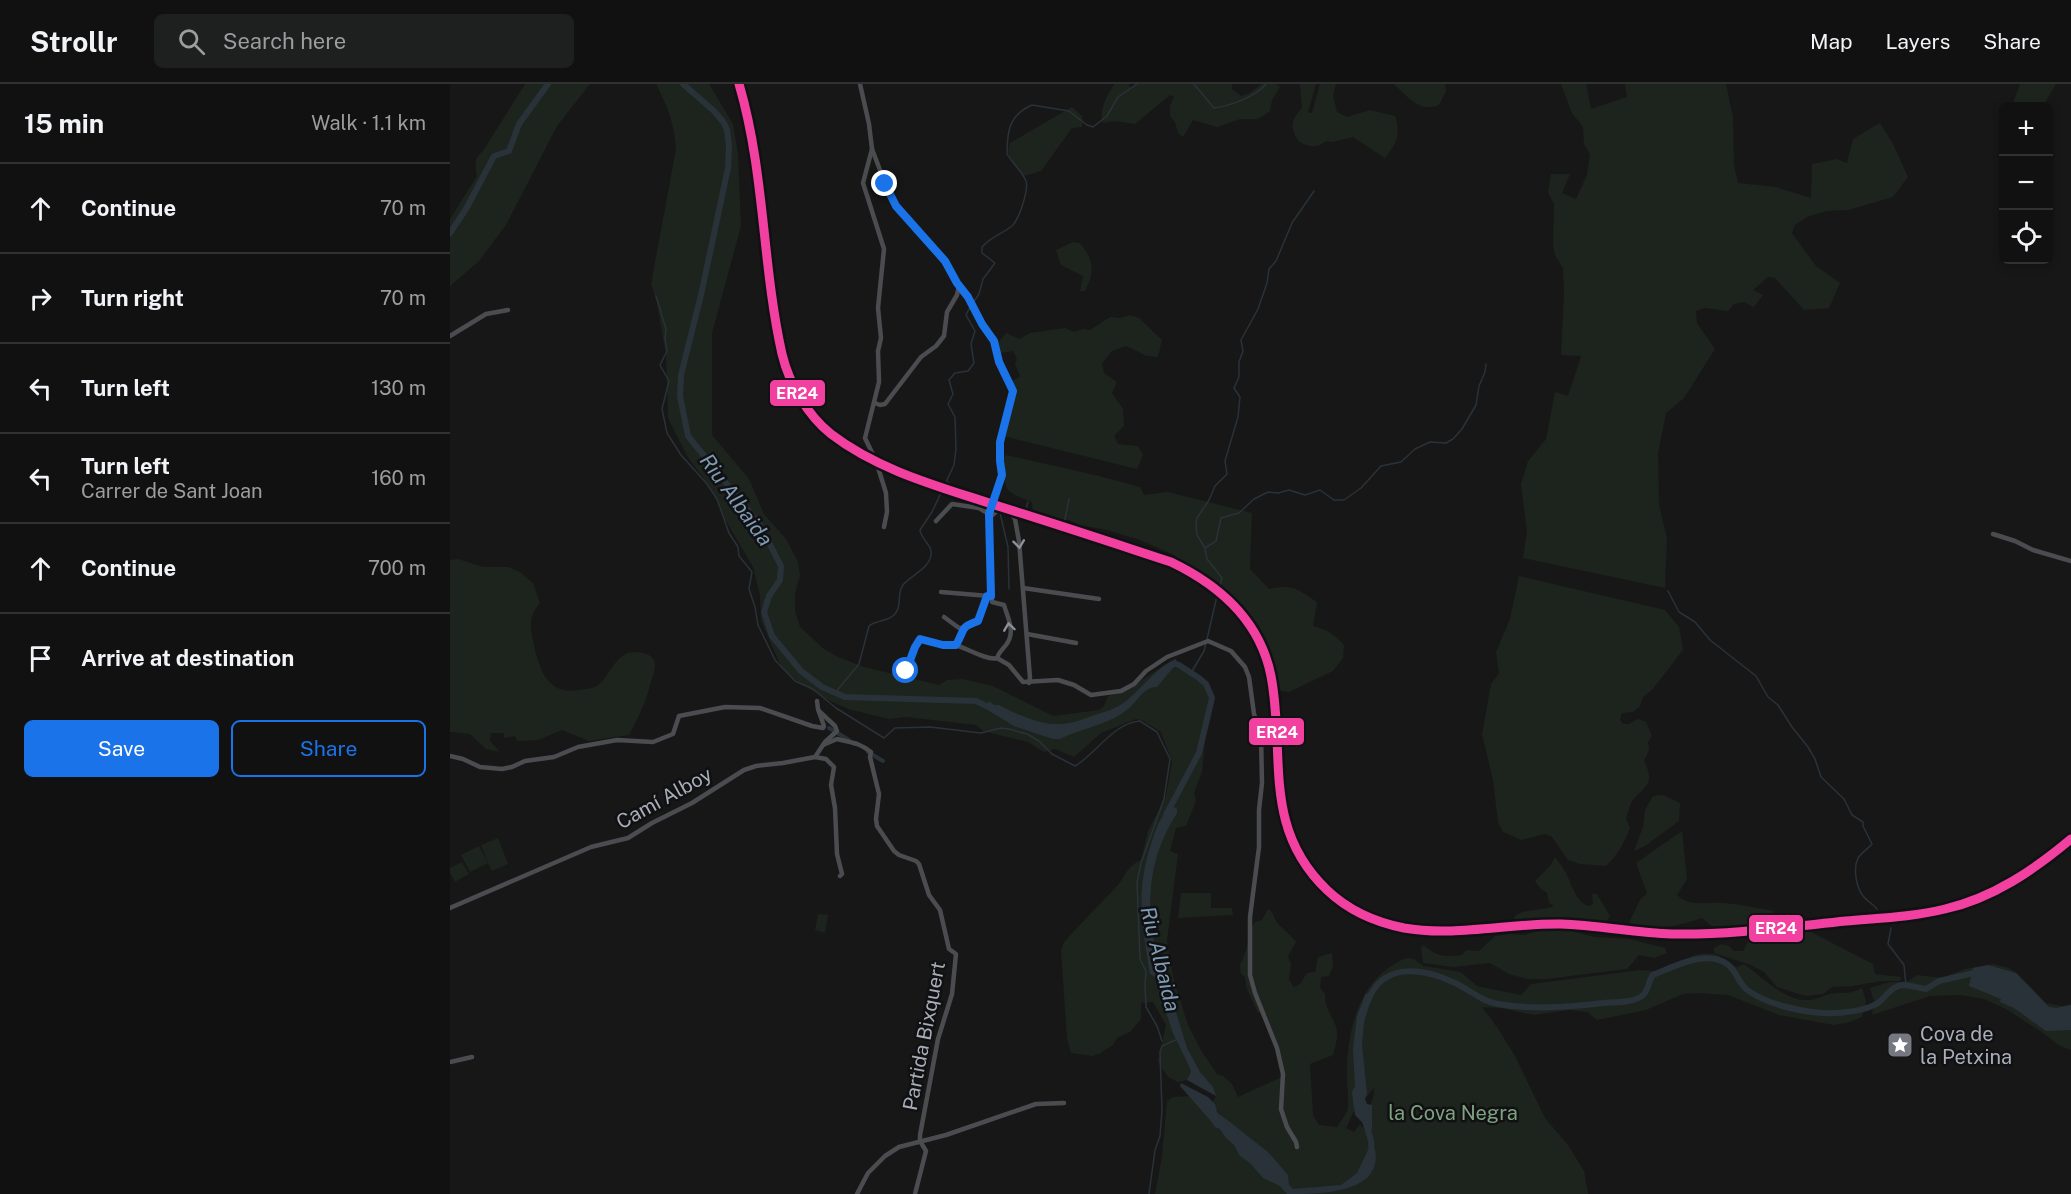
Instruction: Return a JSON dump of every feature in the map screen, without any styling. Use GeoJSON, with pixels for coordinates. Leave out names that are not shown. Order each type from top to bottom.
{"type":"FeatureCollection","features":[{"type":"Feature","properties":{"kind":"street"},"geometry":{"type":"LineString","coordinates":[[860,84],[872,149],[896,206],[945,261],[958,285],[968,297],[994,341],[999,362],[1013,391],[1000,442],[1002,475],[990,514],[989,596],[978,621],[967,624],[963,628],[956,645]]}},
{"type":"Feature","properties":{"kind":"street"},"geometry":{"type":"LineString","coordinates":[[872,149],[863,183],[884,254],[878,308],[881,338],[878,351],[879,382],[865,438],[876,461],[886,493],[887,512],[884,527]]}},
{"type":"Feature","properties":{"kind":"street"},"geometry":{"type":"LineString","coordinates":[[875,403],[885,404],[921,357],[942,339],[946,330],[947,312],[957,295],[958,285]]}},
{"type":"Feature","properties":{"kind":"street"},"geometry":{"type":"LineString","coordinates":[[450,336],[486,314],[508,310]]}},
{"type":"Feature","properties":{"kind":"street"},"geometry":{"type":"LineString","coordinates":[[936,521],[952,504],[977,507],[990,514]]}},
{"type":"Feature","properties":{"kind":"street"},"geometry":{"type":"LineString","coordinates":[[990,514],[998,510],[1014,516],[1023,588],[1029,683]]}},
{"type":"Feature","properties":{"kind":"street"},"geometry":{"type":"LineString","coordinates":[[1993,534],[2016,541],[2033,550],[2071,561]]}},
{"type":"Feature","properties":{"kind":"street"},"geometry":{"type":"LineString","coordinates":[[1023,588],[1099,599]]}},
{"type":"Feature","properties":{"kind":"street"},"geometry":{"type":"LineString","coordinates":[[941,592],[989,596]]}},
{"type":"Feature","properties":{"kind":"street"},"geometry":{"type":"LineString","coordinates":[[902,673],[908,667],[920,639],[943,645],[956,645],[973,650],[989,659],[997,657],[1010,638],[1012,628],[1004,605],[992,602],[989,596]]}},
{"type":"Feature","properties":{"kind":"street"},"geometry":{"type":"LineString","coordinates":[[944,617],[959,628],[963,628]]}},
{"type":"Feature","properties":{"kind":"street"},"geometry":{"type":"LineString","coordinates":[[1027,634],[1076,643]]}},
{"type":"Feature","properties":{"kind":"street"},"geometry":{"type":"LineString","coordinates":[[997,657],[1009,665],[1022,681],[1029,683],[1058,680],[1091,695],[1121,691],[1134,684],[1146,671],[1167,657],[1207,641],[1231,651],[1245,667],[1252,687],[1254,714],[1261,735],[1263,763],[1259,842],[1250,917],[1250,975],[1277,1048],[1283,1074],[1281,1109],[1297,1147]]}},
{"type":"Feature","properties":{"kind":"street"},"geometry":{"type":"LineString","coordinates":[[450,756],[487,769],[502,769],[525,761],[554,757],[578,747],[617,740],[653,742],[673,734],[679,716],[725,707],[765,709],[821,728],[824,726],[817,701]]}},
{"type":"Feature","properties":{"kind":"street"},"geometry":{"type":"LineString","coordinates":[[819,711],[835,726],[837,731],[815,757],[826,759],[834,767],[831,785],[835,808],[837,854],[842,874],[840,876]]}},
{"type":"Feature","properties":{"kind":"street","name":"Partida Bixquert"},"geometry":{"type":"LineString","coordinates":[[823,745],[837,739],[858,743],[871,752],[870,757],[879,794],[877,826],[899,855],[919,864],[928,895],[940,910],[949,949],[956,954],[952,994],[938,1039],[920,1141]]}},
{"type":"Feature","properties":{"kind":"street","name":"Camí Alboy"},"geometry":{"type":"LineString","coordinates":[[450,908],[591,847],[628,838],[692,803],[744,770],[815,757]]}},
{"type":"Feature","properties":{"kind":"street"},"geometry":{"type":"LineString","coordinates":[[450,1062],[472,1057]]}},
{"type":"Feature","properties":{"kind":"street"},"geometry":{"type":"LineString","coordinates":[[857,1194],[863,1178],[885,1156],[900,1147],[946,1135],[1036,1104],[1064,1103]]}},
{"type":"Feature","properties":{"kind":"street"},"geometry":{"type":"LineString","coordinates":[[915,1194],[926,1151],[920,1141]]}},
{"type":"Feature","properties":{"kind":"green space"},"geometry":{"type":"Polygon","coordinates":[[[525,84],[590,84],[557,126],[506,225],[479,261],[450,286],[450,219],[477,176],[476,160],[525,84]]]}},
{"type":"Feature","properties":{"kind":"green space","name":"la Cova Negra"},"geometry":{"type":"Polygon","coordinates":[[[656,84],[709,84],[733,124],[738,154],[741,226],[712,333],[712,435],[749,479],[764,514],[786,539],[798,562],[800,575],[795,594],[795,611],[800,627],[824,649],[864,667],[939,685],[947,680],[962,679],[993,686],[1053,716],[1099,710],[1104,706],[1108,696],[1123,692],[1162,667],[1183,669],[1203,684],[1209,699],[1202,772],[1194,793],[1196,801],[1186,826],[1176,828],[1170,851],[1178,854],[1167,941],[1173,977],[1188,1025],[1217,1074],[1232,1084],[1238,1097],[1284,1076],[1285,1073],[1266,1014],[1258,1013],[1246,987],[1245,977],[1241,974],[1240,965],[1252,927],[1255,922],[1262,920],[1268,909],[1277,923],[1296,942],[1288,956],[1291,964],[1289,980],[1294,987],[1300,984],[1307,973],[1315,972],[1318,957],[1332,953],[1333,967],[1329,976],[1321,977],[1320,988],[1325,994],[1336,1026],[1336,1043],[1333,1055],[1310,1064],[1313,1115],[1319,1125],[1337,1127],[1347,1111],[1350,1035],[1360,1003],[1379,976],[1407,958],[1414,959],[1423,966],[1461,972],[1477,986],[1521,995],[1531,984],[1641,970],[1662,970],[1689,957],[1713,954],[1737,967],[1744,964],[1774,988],[1800,1000],[1852,992],[1862,988],[1866,1001],[1862,1017],[1834,1025],[1779,1015],[1728,995],[1697,993],[1683,994],[1646,1010],[1597,1020],[1587,1012],[1569,1010],[1534,1015],[1482,1007],[1515,1056],[1545,1118],[1568,1145],[1584,1171],[1588,1194],[1155,1194],[1162,1156],[1167,1101],[1173,1097],[1192,1096],[1233,1126],[1215,1109],[1215,1104],[1212,1103],[1216,1096],[1188,1080],[1178,1082],[1168,1077],[1158,1062],[1166,1025],[1153,1002],[1141,1003],[1141,1019],[1130,1032],[1117,1038],[1113,1045],[1099,1054],[1092,1056],[1071,1053],[1067,1039],[1061,950],[1064,942],[1120,883],[1129,869],[1141,860],[1148,831],[1166,796],[1172,762],[1161,732],[1142,720],[1136,719],[1101,733],[1074,757],[1055,749],[1044,752],[1028,742],[983,731],[976,725],[906,717],[889,719],[848,709],[824,698],[791,677],[781,666],[761,621],[760,595],[753,567],[725,519],[712,490],[687,456],[668,418],[666,355],[657,303],[651,284],[676,149],[672,123],[656,84]],[[1374,1088],[1354,1111],[1346,1128],[1354,1132],[1360,1124],[1362,1127],[1365,1124],[1374,1088]]]}},
{"type":"Feature","properties":{"kind":"green space"},"geometry":{"type":"Polygon","coordinates":[[[1114,84],[1129,84],[1130,88],[1136,84],[1232,84],[1232,89],[1241,96],[1250,93],[1261,84],[1276,84],[1280,87],[1272,100],[1270,111],[1258,119],[1240,119],[1217,127],[1193,120],[1183,137],[1178,133],[1175,122],[1170,116],[1170,106],[1174,97],[1170,95],[1135,124],[1115,121],[1103,123],[1103,108],[1114,84]]]}},
{"type":"Feature","properties":{"kind":"green space"},"geometry":{"type":"Polygon","coordinates":[[[1300,84],[1316,84],[1308,112],[1310,113],[1312,113],[1320,84],[1336,84],[1333,95],[1337,112],[1347,117],[1370,110],[1395,116],[1398,134],[1385,158],[1353,137],[1333,142],[1326,141],[1316,146],[1299,142],[1294,133],[1293,121],[1302,108],[1300,84]]]}},
{"type":"Feature","properties":{"kind":"green space"},"geometry":{"type":"Polygon","coordinates":[[[1393,84],[1445,84],[1446,91],[1439,105],[1425,107],[1414,102],[1393,84]]]}},
{"type":"Feature","properties":{"kind":"green space"},"geometry":{"type":"Polygon","coordinates":[[[1561,84],[1586,84],[1591,109],[1627,97],[1625,84],[1726,84],[1733,117],[1734,165],[1738,183],[1776,187],[1811,198],[1812,164],[1837,159],[1847,163],[1853,139],[1880,123],[1893,144],[1908,177],[1893,197],[1848,210],[1826,211],[1807,217],[1795,225],[1792,233],[1816,266],[1840,283],[1829,308],[1804,310],[1775,278],[1768,277],[1753,290],[1763,295],[1754,307],[1744,302],[1734,304],[1728,311],[1705,308],[1696,311],[1697,323],[1715,349],[1684,398],[1666,413],[1658,454],[1659,505],[1667,538],[1665,588],[1523,558],[1527,531],[1521,484],[1528,461],[1546,439],[1555,392],[1568,396],[1581,356],[1561,355],[1563,268],[1555,255],[1553,245],[1554,204],[1548,192],[1551,174],[1570,174],[1562,193],[1576,199],[1587,175],[1590,155],[1584,144],[1583,127],[1572,113],[1561,84]]]}},
{"type":"Feature","properties":{"kind":"green space"},"geometry":{"type":"Polygon","coordinates":[[[2020,84],[2056,84],[2045,102],[2013,102],[2020,84]]]}},
{"type":"Feature","properties":{"kind":"green space"},"geometry":{"type":"Polygon","coordinates":[[[1072,107],[1082,116],[1082,127],[1072,128],[1041,171],[1024,176],[1009,157],[1010,143],[1072,107]]]}},
{"type":"Feature","properties":{"kind":"green space"},"geometry":{"type":"Polygon","coordinates":[[[1073,242],[1080,243],[1092,266],[1085,291],[1080,291],[1083,276],[1061,265],[1056,250],[1073,242]]]}},
{"type":"Feature","properties":{"kind":"green space"},"geometry":{"type":"Polygon","coordinates":[[[1130,315],[1139,318],[1162,340],[1158,357],[1147,356],[1126,346],[1112,351],[1102,363],[1104,373],[1117,382],[1112,393],[1123,409],[1124,426],[1114,436],[1118,444],[1138,446],[1143,455],[1137,469],[1003,436],[1015,390],[1011,381],[1020,377],[1013,351],[1000,353],[998,343],[1006,333],[1020,339],[1030,333],[1065,328],[1074,332],[1083,329],[1090,330],[1110,317],[1120,318],[1130,315]]]}},
{"type":"Feature","properties":{"kind":"green space"},"geometry":{"type":"Polygon","coordinates":[[[1006,455],[1140,487],[1144,495],[1168,492],[1252,513],[1250,569],[1269,589],[1289,587],[1317,602],[1313,626],[1330,633],[1341,641],[1344,645],[1343,658],[1333,671],[1289,692],[1278,690],[1267,653],[1243,611],[1213,580],[1178,562],[1174,555],[1140,540],[1107,530],[1079,525],[1069,520],[1033,514],[1032,502],[1015,495],[1007,488],[1003,459],[1006,455]]]}},
{"type":"Feature","properties":{"kind":"green space"},"geometry":{"type":"Polygon","coordinates":[[[458,559],[483,567],[508,567],[520,572],[533,583],[540,603],[533,613],[532,633],[542,671],[552,685],[568,691],[597,686],[619,659],[628,653],[639,652],[651,656],[655,664],[653,674],[645,702],[629,735],[589,741],[562,730],[538,740],[517,741],[515,736],[504,738],[504,733],[491,733],[490,741],[500,752],[486,749],[470,734],[450,732],[450,560],[458,559]]]}},
{"type":"Feature","properties":{"kind":"green space"},"geometry":{"type":"Polygon","coordinates":[[[1519,576],[1665,610],[1679,627],[1683,650],[1652,690],[1643,697],[1640,706],[1633,712],[1622,713],[1620,720],[1623,724],[1629,724],[1638,719],[1646,722],[1652,736],[1648,742],[1649,750],[1644,761],[1649,779],[1646,787],[1630,804],[1626,819],[1630,828],[1620,849],[1606,866],[1580,864],[1568,860],[1552,837],[1545,834],[1521,840],[1503,832],[1498,822],[1493,780],[1482,734],[1491,684],[1499,673],[1496,652],[1510,619],[1519,576]]]}},
{"type":"Feature","properties":{"kind":"green space"},"geometry":{"type":"Polygon","coordinates":[[[1663,795],[1680,803],[1679,821],[1645,846],[1634,851],[1643,827],[1645,810],[1653,796],[1663,795]]]}},
{"type":"Feature","properties":{"kind":"green space"},"geometry":{"type":"Polygon","coordinates":[[[1682,831],[1687,879],[1677,895],[1693,903],[1729,904],[1774,911],[1768,922],[1750,927],[1714,928],[1702,918],[1665,927],[1646,929],[1627,927],[1640,900],[1647,893],[1636,863],[1682,831]]]}},
{"type":"Feature","properties":{"kind":"green space"},"geometry":{"type":"Polygon","coordinates":[[[498,838],[508,864],[492,871],[481,845],[498,838]]]}},
{"type":"Feature","properties":{"kind":"green space"},"geometry":{"type":"Polygon","coordinates":[[[479,846],[488,863],[470,872],[461,855],[479,846]]]}},
{"type":"Feature","properties":{"kind":"green space"},"geometry":{"type":"Polygon","coordinates":[[[1555,857],[1583,903],[1588,906],[1593,904],[1592,894],[1597,894],[1610,916],[1605,924],[1567,920],[1516,920],[1514,918],[1527,911],[1554,906],[1549,903],[1547,893],[1535,881],[1550,866],[1555,857]]]}},
{"type":"Feature","properties":{"kind":"green space"},"geometry":{"type":"Polygon","coordinates":[[[462,862],[469,874],[455,882],[450,868],[462,862]]]}},
{"type":"Feature","properties":{"kind":"green space"},"geometry":{"type":"Polygon","coordinates":[[[1181,893],[1211,893],[1211,908],[1232,908],[1233,915],[1178,918],[1181,893]]]}},
{"type":"Feature","properties":{"kind":"green space"},"geometry":{"type":"Polygon","coordinates":[[[818,914],[828,915],[825,933],[815,930],[818,914]]]}},
{"type":"Feature","properties":{"kind":"green space"},"geometry":{"type":"Polygon","coordinates":[[[1561,928],[1594,937],[1629,939],[1665,948],[1667,953],[1654,958],[1639,955],[1627,969],[1546,979],[1527,979],[1509,974],[1490,963],[1453,967],[1423,963],[1421,947],[1424,945],[1441,955],[1462,955],[1466,950],[1479,951],[1495,936],[1525,935],[1540,930],[1561,928]]]}},
{"type":"Feature","properties":{"kind":"green space"},"geometry":{"type":"Polygon","coordinates":[[[1809,931],[1873,964],[1875,974],[1901,977],[1900,981],[1832,987],[1823,994],[1805,996],[1777,987],[1764,972],[1751,965],[1714,953],[1714,948],[1722,944],[1734,951],[1743,951],[1748,942],[1746,934],[1809,931]]]}},
{"type":"Feature","properties":{"kind":"green space"},"geometry":{"type":"Polygon","coordinates":[[[1993,964],[2009,968],[2018,974],[2046,1003],[2062,1006],[2071,1004],[2071,1050],[2058,1045],[2006,1009],[1984,999],[1961,995],[1930,996],[1872,1015],[1874,1002],[1870,988],[1890,982],[1907,982],[1917,975],[1942,978],[1965,969],[1993,964]]]}},
{"type":"Feature","properties":{"kind":"shaded area"},"geometry":{"type":"Polygon","coordinates":[[[1176,659],[1177,663],[1157,687],[1148,689],[1120,714],[1104,723],[1060,739],[1053,739],[1014,726],[986,709],[989,701],[1019,715],[1049,724],[1075,722],[1122,704],[1162,667],[1176,659]]]}},
{"type":"Feature","properties":{"kind":"shaded area"},"geometry":{"type":"Polygon","coordinates":[[[1174,807],[1177,813],[1162,842],[1151,884],[1151,931],[1187,1048],[1200,1072],[1213,1087],[1216,1096],[1187,1080],[1191,1072],[1190,1068],[1173,1033],[1154,976],[1150,974],[1142,908],[1143,876],[1160,821],[1165,813],[1174,807]]]}},
{"type":"Feature","properties":{"kind":"shaded area"},"geometry":{"type":"Polygon","coordinates":[[[1988,965],[2016,973],[2049,1007],[2071,1005],[2071,1030],[2046,1031],[2014,1008],[2000,1002],[2001,999],[1969,986],[1973,968],[1988,965]]]}},
{"type":"Feature","properties":{"kind":"shaded area"},"geometry":{"type":"Polygon","coordinates":[[[1366,993],[1372,996],[1364,1022],[1362,1045],[1367,1094],[1365,1099],[1367,1104],[1372,1105],[1372,1129],[1366,1131],[1362,1122],[1355,1115],[1352,1092],[1355,1086],[1353,1049],[1357,1016],[1366,993]]]}},
{"type":"Feature","properties":{"kind":"shaded area"},"geometry":{"type":"Polygon","coordinates":[[[1181,1083],[1208,1097],[1215,1104],[1217,1112],[1268,1152],[1288,1175],[1289,1185],[1293,1189],[1341,1185],[1357,1173],[1369,1148],[1375,1150],[1374,1168],[1360,1183],[1341,1190],[1287,1194],[1280,1186],[1263,1178],[1250,1163],[1240,1156],[1234,1145],[1220,1129],[1215,1127],[1180,1086],[1181,1083]]]}},
{"type":"Feature","properties":{"kind":"waterway","name":"Riu Albaida"},"geometry":{"type":"LineString","coordinates":[[450,233],[466,209],[494,156],[509,151],[519,124],[548,84]]}},
{"type":"Feature","properties":{"kind":"waterway","name":"Riu Albaida"},"geometry":{"type":"LineString","coordinates":[[683,84],[714,111],[724,123],[729,146],[728,168],[681,375],[680,396],[688,436],[760,525],[781,566],[780,580],[769,596],[764,612],[772,636],[801,671],[822,687],[845,697],[976,701],[995,710]]}},
{"type":"Feature","properties":{"kind":"waterway"},"geometry":{"type":"LineString","coordinates":[[973,303],[979,294],[983,279],[995,263],[982,253],[982,247],[1013,225],[1025,197],[1026,181],[1007,154],[1009,131],[1014,119],[1032,105],[1069,111],[1093,127],[1107,116],[1118,97],[1137,84]]}},
{"type":"Feature","properties":{"kind":"waterway"},"geometry":{"type":"LineString","coordinates":[[1194,84],[1214,108],[1242,100],[1266,84]]}},
{"type":"Feature","properties":{"kind":"waterway"},"geometry":{"type":"LineString","coordinates":[[1220,587],[1222,578],[1207,559],[1205,548],[1197,535],[1197,518],[1215,486],[1227,474],[1225,461],[1238,417],[1240,397],[1234,388],[1239,377],[1239,362],[1243,351],[1241,340],[1258,309],[1269,269],[1276,261],[1292,223],[1314,191]]}},
{"type":"Feature","properties":{"kind":"waterway"},"geometry":{"type":"LineString","coordinates":[[656,296],[666,329],[667,351],[660,365],[669,381],[662,409],[667,433],[681,455],[717,499],[729,533],[738,547],[739,556],[752,572],[749,589],[758,625],[775,660],[795,681],[813,689],[836,708],[884,738],[895,728],[930,727],[981,733],[1001,728],[1009,729],[1027,734],[1039,741],[1052,754],[1075,766],[1113,733],[1130,723],[1140,721],[1157,732],[1170,759],[1164,799],[1141,863],[1137,882],[1140,959],[1146,971],[1146,1007],[1157,1026],[1162,1041]]}},
{"type":"Feature","properties":{"kind":"waterway"},"geometry":{"type":"LineString","coordinates":[[835,693],[859,664],[869,626],[894,615],[898,608],[903,585],[930,560],[931,551],[920,530],[932,512],[954,465],[955,417],[948,404],[953,394],[949,380],[955,373],[968,371],[974,363],[971,344],[975,331],[966,315],[971,305]]}},
{"type":"Feature","properties":{"kind":"waterway"},"geometry":{"type":"LineString","coordinates":[[1205,548],[1216,541],[1221,518],[1239,513],[1254,499],[1268,492],[1278,493],[1289,490],[1305,495],[1320,490],[1334,500],[1344,500],[1361,488],[1381,466],[1401,462],[1415,449],[1430,442],[1446,443],[1453,439],[1462,429],[1476,405],[1486,364]]}},
{"type":"Feature","properties":{"kind":"waterway"},"geometry":{"type":"LineString","coordinates":[[948,482],[971,494],[1172,561],[1200,574]]}},
{"type":"Feature","properties":{"kind":"waterway"},"geometry":{"type":"LineString","coordinates":[[1064,524],[1069,499]]}},
{"type":"Feature","properties":{"kind":"waterway"},"geometry":{"type":"LineString","coordinates":[[1025,512],[1028,502]]}},
{"type":"Feature","properties":{"kind":"waterway"},"geometry":{"type":"LineString","coordinates":[[1000,513],[1008,547],[1009,589]]}},
{"type":"Feature","properties":{"kind":"waterway"},"geometry":{"type":"LineString","coordinates":[[1668,591],[1679,612],[1695,622],[1710,640],[1756,676],[1768,697],[1778,705],[1808,747],[1821,777],[1844,799],[1852,815],[1863,822],[1872,844],[1858,858],[1856,877],[1863,896],[1877,909]]}},
{"type":"Feature","properties":{"kind":"waterway"},"geometry":{"type":"LineString","coordinates":[[1207,639],[1217,596]]}},
{"type":"Feature","properties":{"kind":"waterway"},"geometry":{"type":"LineString","coordinates":[[1191,673],[1206,643]]}},
{"type":"Feature","properties":{"kind":"waterway","name":"Riu Albaida"},"geometry":{"type":"LineString","coordinates":[[1166,815],[1199,753],[1212,698],[1206,684],[1199,678],[1179,665],[1170,666]]}},
{"type":"Feature","properties":{"kind":"waterway"},"geometry":{"type":"LineString","coordinates":[[829,728],[849,740]]}},
{"type":"Feature","properties":{"kind":"waterway"},"geometry":{"type":"LineString","coordinates":[[868,752],[883,761]]}},
{"type":"Feature","properties":{"kind":"waterway"},"geometry":{"type":"LineString","coordinates":[[1891,928],[1888,944],[1904,965],[1906,986]]}},
{"type":"Feature","properties":{"kind":"waterway","name":"Riu Albaida"},"geometry":{"type":"LineString","coordinates":[[1368,1001],[1374,989],[1383,980],[1393,974],[1416,971],[1441,977],[1498,1004],[1550,1007],[1624,1002],[1643,995],[1653,975],[1680,964],[1709,958],[1727,964],[1746,989],[1763,999],[1805,1011],[1837,1013],[1873,1006],[1899,986],[1926,989],[1939,981],[1978,972]]}},
{"type":"Feature","properties":{"kind":"waterway"},"geometry":{"type":"LineString","coordinates":[[1149,1194],[1155,1150],[1160,1136],[1162,1110],[1160,1052],[1162,1046],[1178,1039]]}},
{"type":"Feature","properties":{"kind":"waterway","name":"Riu Albaida"},"geometry":{"type":"LineString","coordinates":[[1366,1123],[1372,1157]]}},
{"type":"Feature","properties":{"kind":"transit line","name":"ER24"},"geometry":{"type":"LineString","coordinates":[[739,84],[754,151],[770,287],[782,354],[794,387],[814,418],[850,447],[890,468],[955,492],[1171,562],[1189,571],[1221,594],[1247,622],[1266,656],[1275,705],[1280,789],[1284,815],[1293,841],[1306,866],[1327,890],[1353,910],[1393,926],[1443,931],[1561,924],[1694,934],[1896,917],[1945,909],[1980,898],[2028,872],[2071,839]]}},
{"type":"Feature","properties":{"kind":"place","name":"Cova de la Petxina"},"geometry":{"type":"Point","coordinates":[1900,1045]}},
{"type":"Feature","properties":{"kind":"route"},"geometry":{"type":"LineString","coordinates":[[885,184],[896,206],[945,261],[968,297],[994,341],[999,362],[1013,391],[1000,442],[1002,475],[989,514],[991,596],[987,596],[978,621],[964,627],[956,645],[951,647],[920,639],[916,643],[906,671]]}}]}
